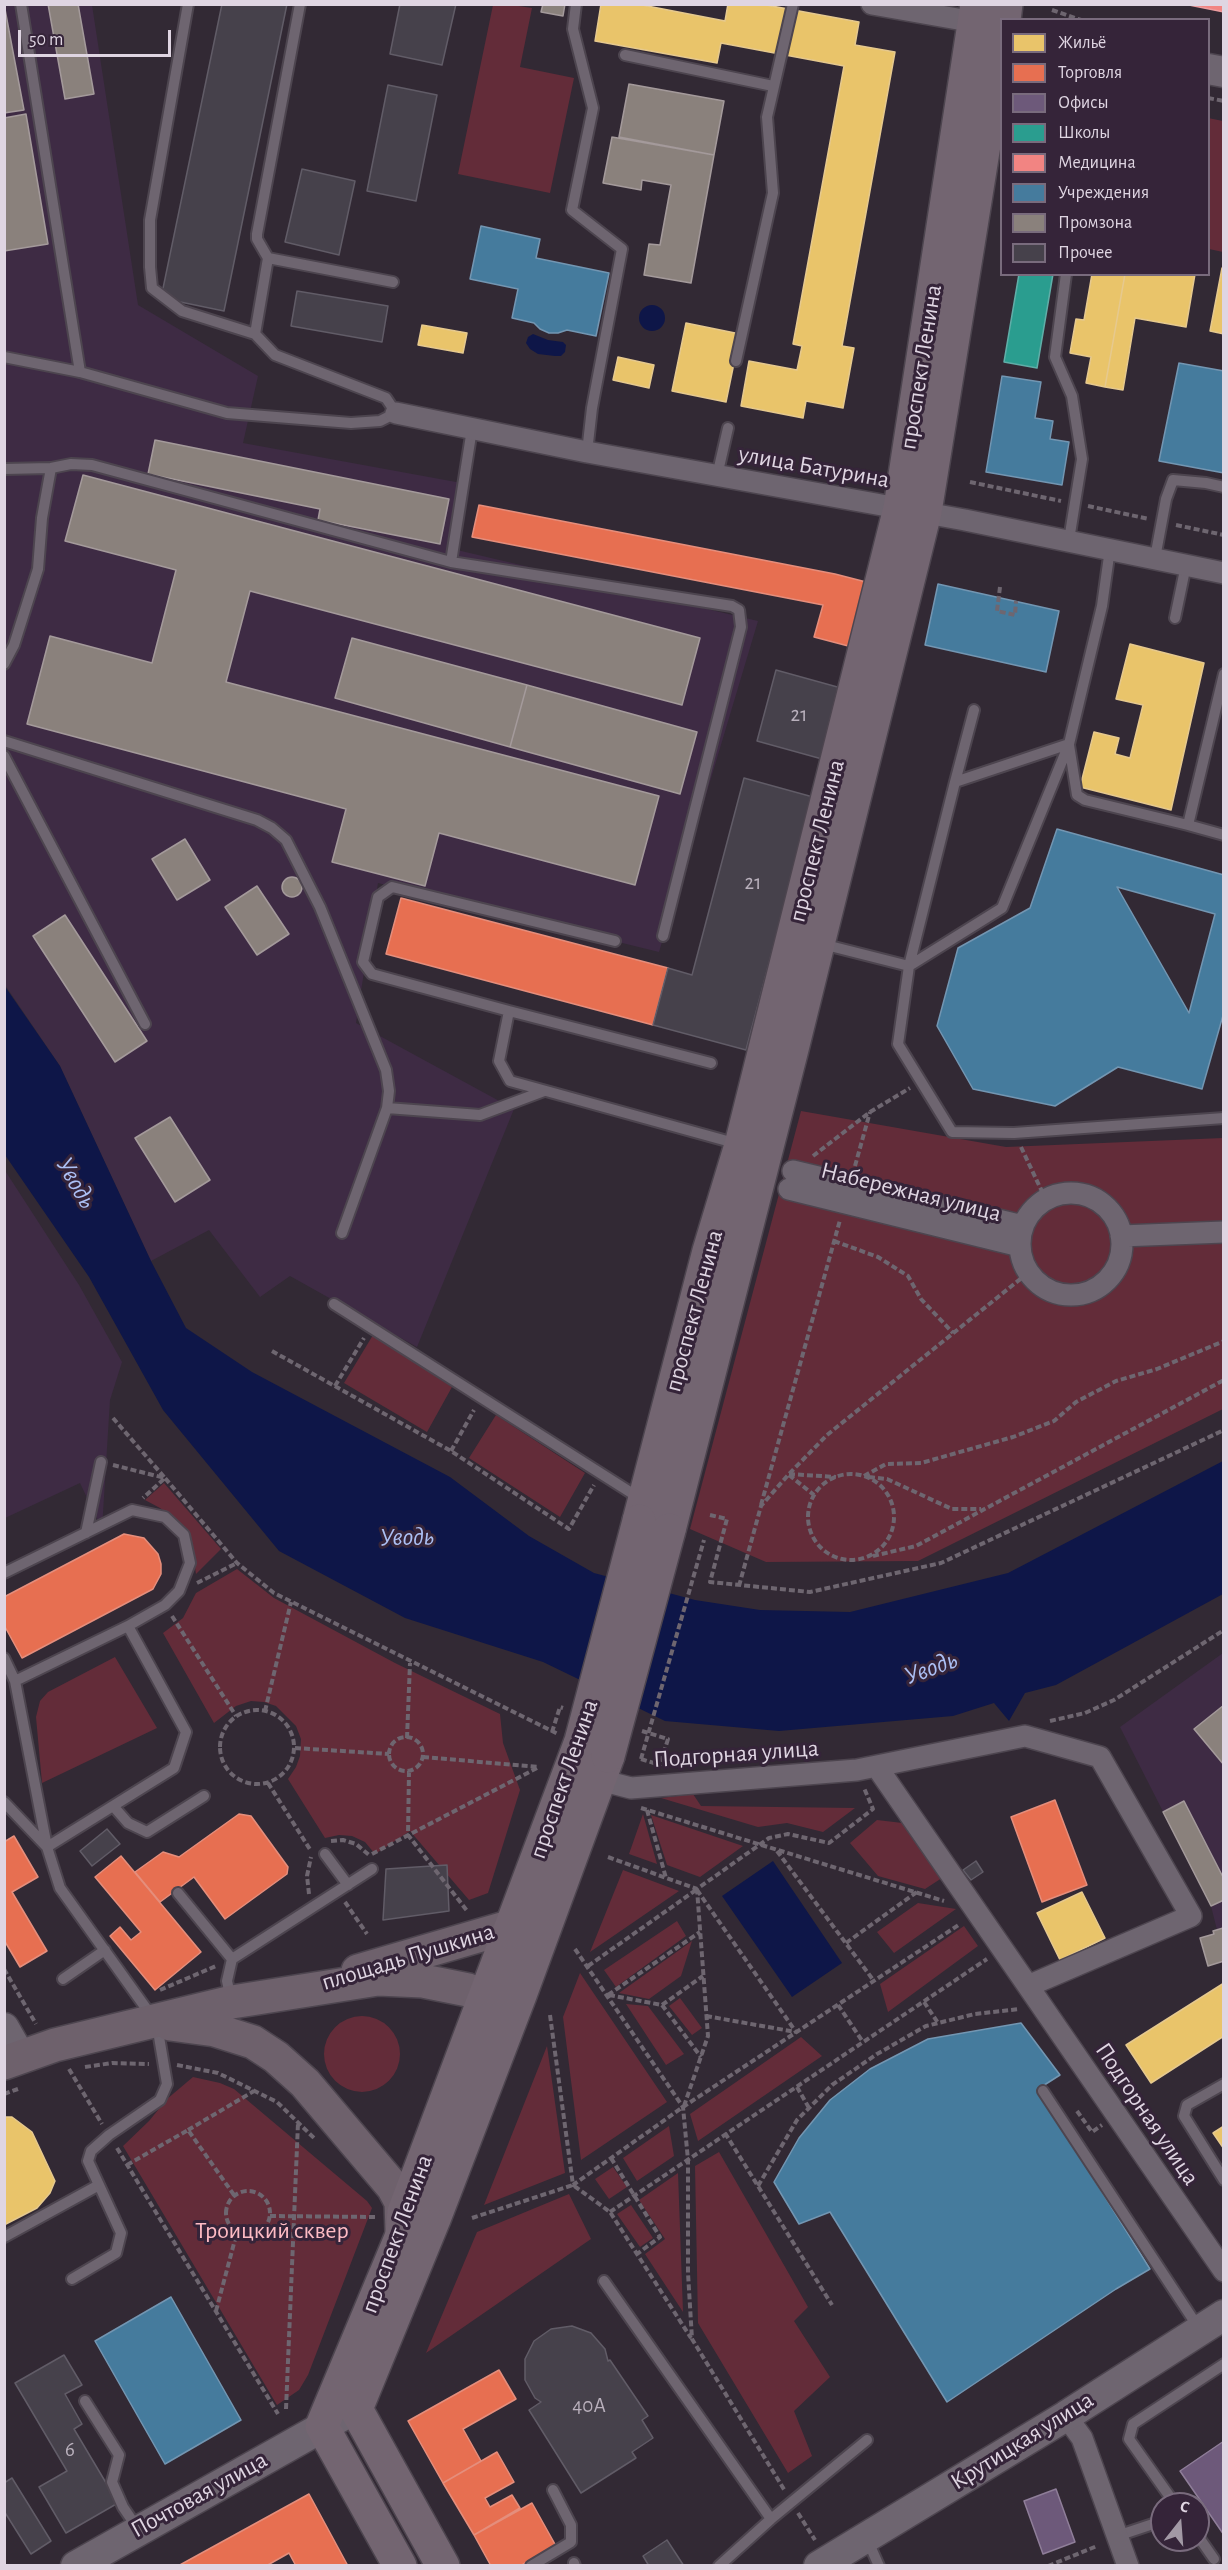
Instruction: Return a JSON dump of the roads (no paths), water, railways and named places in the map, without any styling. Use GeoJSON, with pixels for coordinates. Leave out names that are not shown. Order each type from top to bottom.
{"type":"FeatureCollection","features":[{"type":"Feature","properties":{"kind":"highway","name":"проспект Ленина"},"geometry":{"type":"LineString","coordinates":[[651,1517],[818,943],[912,510],[992,21],[1006,4]]}},
{"type":"Feature","properties":{"kind":"highway","name":"проспект Ленина"},"geometry":{"type":"LineString","coordinates":[[322,2426],[402,2235],[404,2211],[500,2002],[596,1759],[709,1251],[741,1145],[912,510]]}},
{"type":"Feature","properties":{"kind":"highway","name":"проспект Ленина"},"geometry":{"type":"LineString","coordinates":[[356,2409],[434,2219],[500,2002],[512,1926],[596,1759]]}},
{"type":"Feature","properties":{"kind":"highway"},"geometry":{"type":"LineString","coordinates":[[356,2409],[443,2565]]}},
{"type":"Feature","properties":{"kind":"highway"},"geometry":{"type":"LineString","coordinates":[[322,2426],[400,2565]]}},
{"type":"Feature","properties":{"kind":"main road","name":"площадь Пушкина"},"geometry":{"type":"LineString","coordinates":[[304,1990],[411,1954],[512,1926]]}},
{"type":"Feature","properties":{"kind":"main road","name":"площадь Пушкина"},"geometry":{"type":"LineString","coordinates":[[14,2058],[61,2063],[120,2029],[156,2023],[232,2002],[378,1980],[423,1981],[500,2002]]}},
{"type":"Feature","properties":{"kind":"main road","name":"площадь Пушкина"},"geometry":{"type":"LineString","coordinates":[[156,2023],[215,2030],[252,2042],[276,2057],[305,2083],[385,2174],[401,2202],[402,2235]]}},
{"type":"Feature","properties":{"kind":"street"},"geometry":{"type":"LineString","coordinates":[[873,4],[992,21]]}},
{"type":"Feature","properties":{"kind":"street","name":"улица Батурина"},"geometry":{"type":"LineString","coordinates":[[396,413],[587,452],[1070,540],[1224,573]]}},
{"type":"Feature","properties":{"kind":"street","name":"Набережная улица"},"geometry":{"type":"LineString","coordinates":[[791,1180],[1022,1236]]}},
{"type":"Feature","properties":{"kind":"street"},"geometry":{"type":"LineString","coordinates":[[1070,1193],[1093,1198],[1112,1214],[1121,1236],[1122,1248],[1115,1269],[1100,1286],[1078,1294],[1056,1292],[1045,1288],[1029,1272],[1022,1236],[1032,1211],[1046,1200],[1070,1193]]}},
{"type":"Feature","properties":{"kind":"street"},"geometry":{"type":"LineString","coordinates":[[1121,1236],[1224,1232]]}},
{"type":"Feature","properties":{"kind":"street","name":"Подгорная улица"},"geometry":{"type":"LineString","coordinates":[[596,1759],[631,1788],[877,1767],[1025,1736],[1100,1757],[1191,1916],[1028,1986]]}},
{"type":"Feature","properties":{"kind":"street","name":"Подгорная улица"},"geometry":{"type":"LineString","coordinates":[[877,1767],[1224,2271]]}},
{"type":"Feature","properties":{"kind":"street","name":"Крутицкая улица"},"geometry":{"type":"LineString","coordinates":[[818,2555],[866,2537],[1066,2416],[1216,2320]]}},
{"type":"Feature","properties":{"kind":"street","name":"Почтовая улица"},"geometry":{"type":"LineString","coordinates":[[87,2563],[138,2530],[356,2409]]}},
{"type":"Feature","properties":{"kind":"street"},"geometry":{"type":"LineString","coordinates":[[1066,2416],[1082,2438],[1128,2565]]}},
{"type":"Feature","properties":{"kind":"lane"},"geometry":{"type":"LineString","coordinates":[[21,4],[80,372]]}},
{"type":"Feature","properties":{"kind":"lane"},"geometry":{"type":"LineString","coordinates":[[4,357],[80,372],[227,413],[351,423],[380,421],[396,413],[386,398],[275,355],[255,334],[182,311],[152,288],[150,220],[188,4]]}},
{"type":"Feature","properties":{"kind":"lane"},"geometry":{"type":"LineString","coordinates":[[255,334],[268,258],[257,239],[257,234],[300,4]]}},
{"type":"Feature","properties":{"kind":"lane"},"geometry":{"type":"LineString","coordinates":[[576,4],[573,29],[593,108],[572,210],[622,249],[592,408],[587,452]]}},
{"type":"Feature","properties":{"kind":"lane"},"geometry":{"type":"LineString","coordinates":[[735,361],[773,193],[767,117],[792,4]]}},
{"type":"Feature","properties":{"kind":"lane"},"geometry":{"type":"LineString","coordinates":[[625,55],[773,86]]}},
{"type":"Feature","properties":{"kind":"lane"},"geometry":{"type":"LineString","coordinates":[[268,258],[393,282]]}},
{"type":"Feature","properties":{"kind":"lane"},"geometry":{"type":"LineString","coordinates":[[1066,276],[1055,357],[1072,396],[1082,459],[1070,540]]}},
{"type":"Feature","properties":{"kind":"lane"},"geometry":{"type":"LineString","coordinates":[[717,476],[728,428]]}},
{"type":"Feature","properties":{"kind":"lane"},"geometry":{"type":"LineString","coordinates":[[451,562],[472,429]]}},
{"type":"Feature","properties":{"kind":"lane"},"geometry":{"type":"LineString","coordinates":[[4,470],[51,468],[71,464],[92,465],[451,562],[732,606],[739,610],[741,627],[663,936]]}},
{"type":"Feature","properties":{"kind":"lane"},"geometry":{"type":"LineString","coordinates":[[4,664],[14,645],[38,569],[42,518],[51,468]]}},
{"type":"Feature","properties":{"kind":"lane"},"geometry":{"type":"LineString","coordinates":[[1155,558],[1166,499],[1173,480],[1224,487]]}},
{"type":"Feature","properties":{"kind":"lane"},"geometry":{"type":"LineString","coordinates":[[818,943],[909,966],[1002,908],[1069,744],[1102,606],[1110,549]]}},
{"type":"Feature","properties":{"kind":"lane"},"geometry":{"type":"LineString","coordinates":[[1175,618],[1186,565]]}},
{"type":"Feature","properties":{"kind":"lane"},"geometry":{"type":"LineString","coordinates":[[1188,825],[1224,674]]}},
{"type":"Feature","properties":{"kind":"lane"},"geometry":{"type":"LineString","coordinates":[[974,710],[909,966],[898,1044],[952,1132],[1014,1133],[1224,1118]]}},
{"type":"Feature","properties":{"kind":"lane"},"geometry":{"type":"LineString","coordinates":[[4,741],[257,820],[272,828],[286,840],[320,907],[386,1070],[390,1091],[387,1108],[342,1233]]}},
{"type":"Feature","properties":{"kind":"lane"},"geometry":{"type":"LineString","coordinates":[[955,782],[1069,744]]}},
{"type":"Feature","properties":{"kind":"lane"},"geometry":{"type":"LineString","coordinates":[[1069,744],[1077,795],[1085,800],[1224,835]]}},
{"type":"Feature","properties":{"kind":"lane"},"geometry":{"type":"LineString","coordinates":[[4,756],[145,1024]]}},
{"type":"Feature","properties":{"kind":"lane"},"geometry":{"type":"LineString","coordinates":[[615,941],[392,887],[378,897],[363,962],[372,974],[711,1063]]}},
{"type":"Feature","properties":{"kind":"lane"},"geometry":{"type":"LineString","coordinates":[[509,1011],[500,1061],[510,1081],[741,1145]]}},
{"type":"Feature","properties":{"kind":"lane"},"geometry":{"type":"LineString","coordinates":[[387,1108],[480,1114],[545,1090]]}},
{"type":"Feature","properties":{"kind":"lane"},"geometry":{"type":"LineString","coordinates":[[334,1304],[651,1517]]}},
{"type":"Feature","properties":{"kind":"lane"},"geometry":{"type":"LineString","coordinates":[[86,1533],[101,1462]]}},
{"type":"Feature","properties":{"kind":"lane"},"geometry":{"type":"LineString","coordinates":[[4,1573],[132,1509],[165,1517],[184,1535],[190,1563],[179,1592],[165,1605],[128,1626],[15,1681]]}},
{"type":"Feature","properties":{"kind":"lane"},"geometry":{"type":"LineString","coordinates":[[47,1846],[114,1807],[174,1768],[186,1732],[128,1626]]}},
{"type":"Feature","properties":{"kind":"lane"},"geometry":{"type":"LineString","coordinates":[[4,1658],[15,1681],[47,1846],[60,1888],[156,2023],[167,2085],[160,2100],[109,2135],[91,2151],[88,2161],[121,2233],[116,2253],[72,2279]]}},
{"type":"Feature","properties":{"kind":"lane"},"geometry":{"type":"LineString","coordinates":[[114,1807],[128,1823],[147,1832],[204,1796]]}},
{"type":"Feature","properties":{"kind":"lane"},"geometry":{"type":"LineString","coordinates":[[4,1802],[47,1846]]}},
{"type":"Feature","properties":{"kind":"lane"},"geometry":{"type":"LineString","coordinates":[[325,1854],[348,1885]]}},
{"type":"Feature","properties":{"kind":"lane"},"geometry":{"type":"LineString","coordinates":[[232,2002],[227,1981],[232,1959],[372,1869]]}},
{"type":"Feature","properties":{"kind":"lane"},"geometry":{"type":"LineString","coordinates":[[178,1893],[232,1959]]}},
{"type":"Feature","properties":{"kind":"lane"},"geometry":{"type":"LineString","coordinates":[[63,1979],[105,1950]]}},
{"type":"Feature","properties":{"kind":"lane"},"geometry":{"type":"LineString","coordinates":[[1224,2084],[1187,2105],[1184,2116],[1224,2180]]}},
{"type":"Feature","properties":{"kind":"lane"},"geometry":{"type":"LineString","coordinates":[[1043,2091],[1216,2320]]}},
{"type":"Feature","properties":{"kind":"lane"},"geometry":{"type":"LineString","coordinates":[[4,2237],[99,2185]]}},
{"type":"Feature","properties":{"kind":"lane"},"geometry":{"type":"LineString","coordinates":[[604,2281],[771,2519]]}},
{"type":"Feature","properties":{"kind":"lane"},"geometry":{"type":"LineString","coordinates":[[1167,2492],[1129,2439],[1133,2424],[1224,2364]]}},
{"type":"Feature","properties":{"kind":"lane"},"geometry":{"type":"LineString","coordinates":[[85,2401],[119,2455],[112,2482],[123,2507],[138,2530]]}},
{"type":"Feature","properties":{"kind":"lane"},"geometry":{"type":"LineString","coordinates":[[719,2565],[867,2440]]}},
{"type":"Feature","properties":{"kind":"lane"},"geometry":{"type":"LineString","coordinates":[[531,2565],[571,2542],[571,2525],[553,2490]]}},
{"type":"Feature","properties":{"kind":"lane"},"geometry":{"type":"LineString","coordinates":[[1117,2536],[1150,2525]]}},
{"type":"Feature","properties":{"kind":"lane"},"geometry":{"type":"LineString","coordinates":[[866,2537],[879,2565]]}},
{"type":"Feature","properties":{"kind":"lane"},"geometry":{"type":"LineString","coordinates":[[1209,2552],[1214,2559]]}},
{"type":"Feature","properties":{"kind":"water"},"geometry":{"type":"Polygon","coordinates":[[[652,305],[661,309],[665,318],[661,327],[652,331],[643,327],[639,318],[643,309],[652,305]]]}},
{"type":"Feature","properties":{"kind":"water"},"geometry":{"type":"Polygon","coordinates":[[[533,334],[548,340],[563,342],[566,345],[565,352],[561,356],[538,354],[526,343],[528,337],[533,334]]]}},
{"type":"Feature","properties":{"kind":"water","name":"Уводь"},"geometry":{"type":"Polygon","coordinates":[[[4,985],[60,1066],[151,1261],[186,1328],[252,1372],[450,1477],[529,1536],[594,1573],[695,1600],[760,1610],[850,1612],[1008,1573],[1223,1461],[1223,1594],[1056,1685],[1025,1693],[1009,1721],[994,1703],[953,1716],[779,1731],[665,1721],[543,1662],[405,1618],[279,1551],[163,1410],[89,1277],[5,1155],[4,985]]]}},
{"type":"Feature","properties":{"kind":"water"},"geometry":{"type":"Polygon","coordinates":[[[773,1861],[842,1963],[792,1997],[722,1896],[773,1861]]]}},
{"type":"Feature","properties":{"kind":"park label","name":"Троицкий сквер"},"geometry":{"type":"Point","coordinates":[272,2231]}}]}
